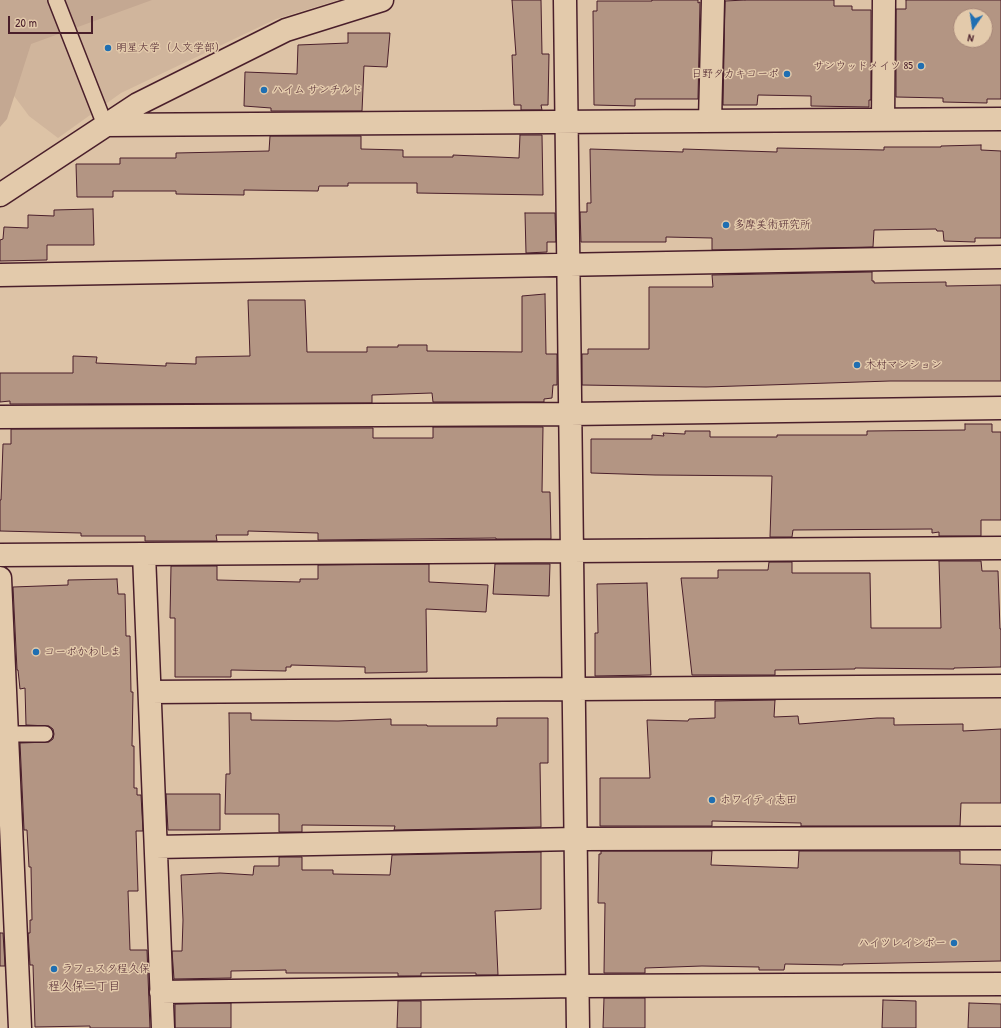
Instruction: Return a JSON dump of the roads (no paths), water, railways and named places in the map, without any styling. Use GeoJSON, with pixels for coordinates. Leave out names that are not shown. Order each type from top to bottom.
{"type":"FeatureCollection","features":[{"type":"Feature","properties":{"kind":"street"},"geometry":{"type":"LineString","coordinates":[[0,195],[138,104],[286,30],[382,0]]}},
{"type":"Feature","properties":{"kind":"street"},"geometry":{"type":"LineString","coordinates":[[565,0],[578,1028]]}},
{"type":"Feature","properties":{"kind":"street"},"geometry":{"type":"LineString","coordinates":[[710,121],[713,0]]}},
{"type":"Feature","properties":{"kind":"street"},"geometry":{"type":"LineString","coordinates":[[884,0],[884,120]]}},
{"type":"Feature","properties":{"kind":"street"},"geometry":{"type":"LineString","coordinates":[[105,125],[1001,119]]}},
{"type":"Feature","properties":{"kind":"street"},"geometry":{"type":"LineString","coordinates":[[0,275],[1001,257]]}},
{"type":"Feature","properties":{"kind":"street"},"geometry":{"type":"LineString","coordinates":[[0,417],[570,414],[1001,408]]}},
{"type":"Feature","properties":{"kind":"street"},"geometry":{"type":"LineString","coordinates":[[0,555],[1001,548]]}},
{"type":"Feature","properties":{"kind":"street"},"geometry":{"type":"LineString","coordinates":[[144,554],[163,1028]]}},
{"type":"Feature","properties":{"kind":"street"},"geometry":{"type":"LineString","coordinates":[[0,578],[20,1028]]}},
{"type":"Feature","properties":{"kind":"street"},"geometry":{"type":"LineString","coordinates":[[150,692],[1001,686]]}},
{"type":"Feature","properties":{"kind":"street"},"geometry":{"type":"LineString","coordinates":[[156,847],[576,839],[1001,838]]}},
{"type":"Feature","properties":{"kind":"street"},"geometry":{"type":"LineString","coordinates":[[161,992],[578,986],[1001,984]]}},
{"type":"Feature","properties":{"kind":"lane"},"geometry":{"type":"LineString","coordinates":[[56,0],[105,125]]}},
{"type":"Feature","properties":{"kind":"lane"},"geometry":{"type":"LineString","coordinates":[[7,734],[45,734]]}},
{"type":"Feature","properties":{"kind":"place","name":"明星大学（人文学部）"},"geometry":{"type":"Point","coordinates":[108,48]}},
{"type":"Feature","properties":{"kind":"place","name":"サンウッドメイツ 85"},"geometry":{"type":"Point","coordinates":[921,66]}},
{"type":"Feature","properties":{"kind":"place","name":"日野タカキコーポ"},"geometry":{"type":"Point","coordinates":[787,74]}},
{"type":"Feature","properties":{"kind":"place","name":"ハイム サンチルド"},"geometry":{"type":"Point","coordinates":[264,90]}},
{"type":"Feature","properties":{"kind":"place","name":"多摩美術研究所"},"geometry":{"type":"Point","coordinates":[726,225]}},
{"type":"Feature","properties":{"kind":"place","name":"木村マンション"},"geometry":{"type":"Point","coordinates":[857,365]}},
{"type":"Feature","properties":{"kind":"place","name":"コーポかわしま"},"geometry":{"type":"Point","coordinates":[36,652]}},
{"type":"Feature","properties":{"kind":"place","name":"ホワイティ志田"},"geometry":{"type":"Point","coordinates":[712,800]}},
{"type":"Feature","properties":{"kind":"place","name":"ハイツレインボー"},"geometry":{"type":"Point","coordinates":[954,943]}},
{"type":"Feature","properties":{"kind":"place","name":"ラフェスタ程久保"},"geometry":{"type":"Point","coordinates":[54,969]}},
{"type":"Feature","properties":{"kind":"district","name":"程久保二丁目"},"geometry":{"type":"Point","coordinates":[84,987]}}]}
